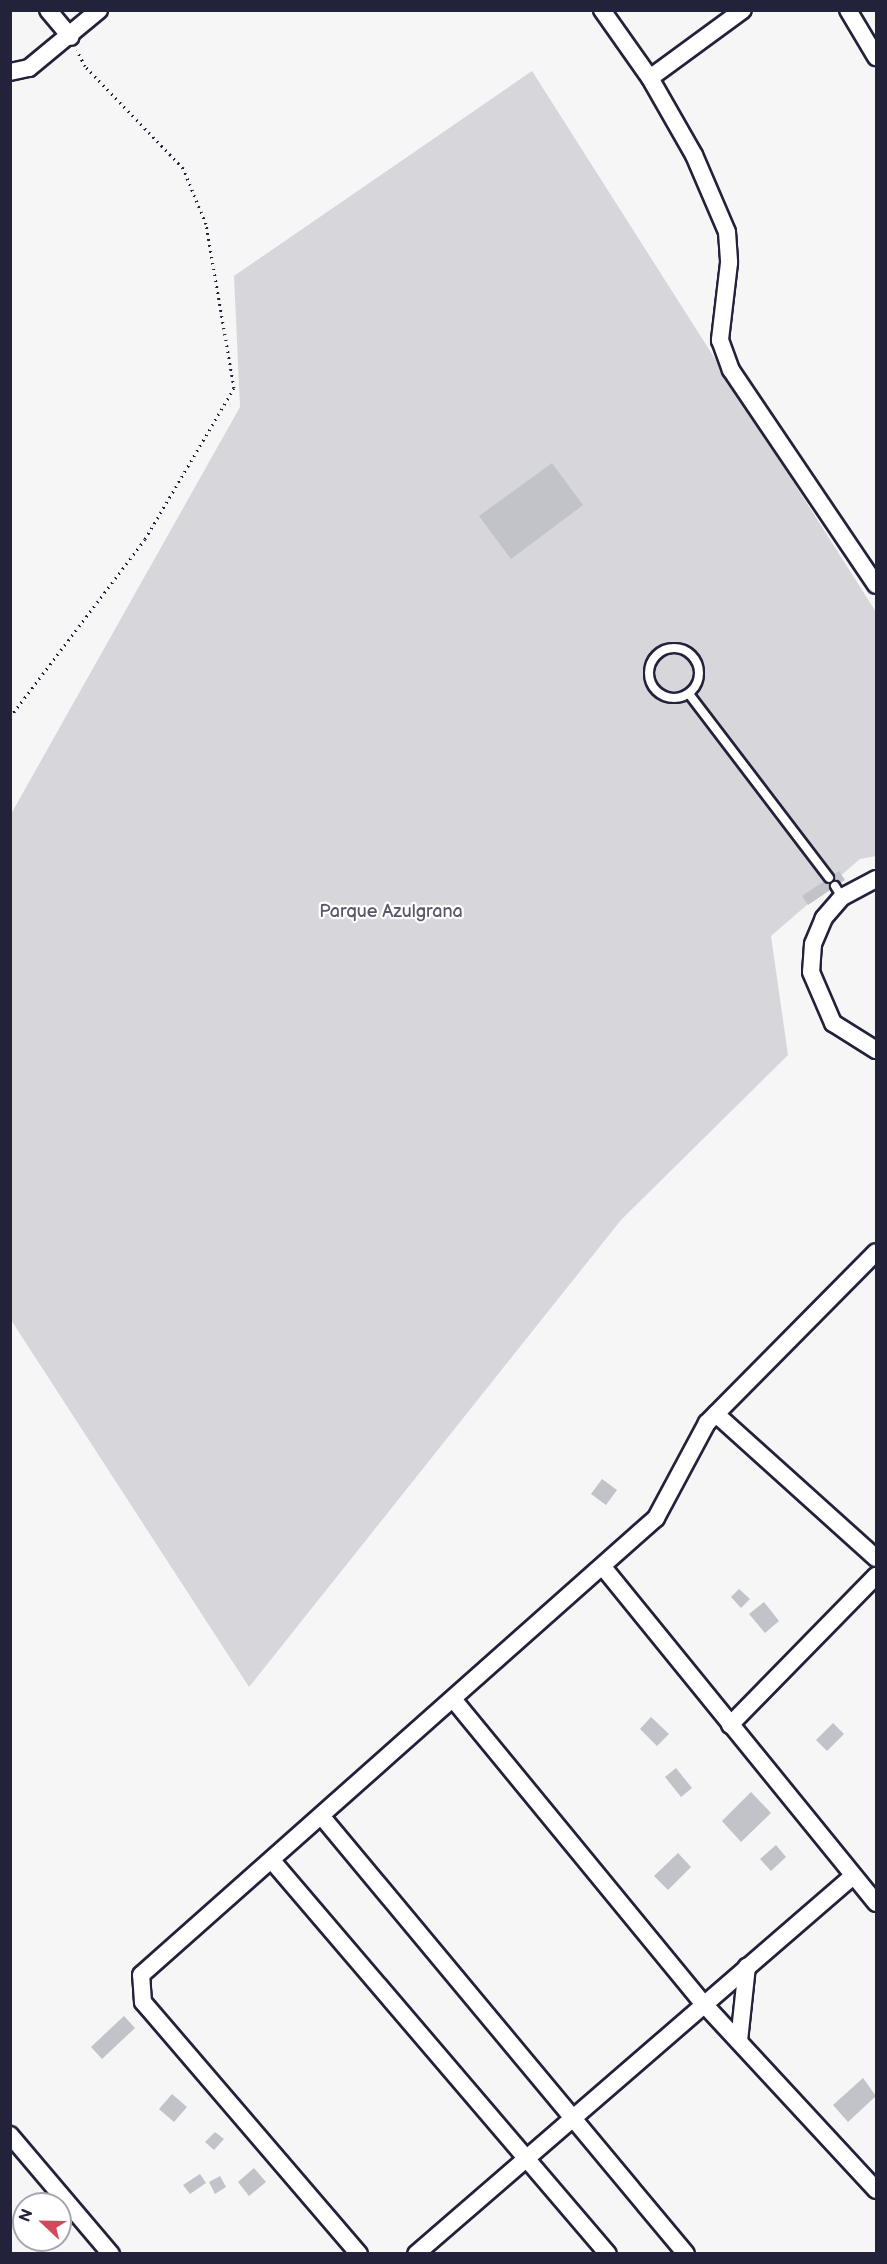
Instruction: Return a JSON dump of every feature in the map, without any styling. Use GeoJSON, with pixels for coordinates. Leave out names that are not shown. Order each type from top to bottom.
{"type":"FeatureCollection","features":[{"type":"Feature","properties":{"kind":"street"},"geometry":{"type":"LineString","coordinates":[[48,10],[71,38]]}},
{"type":"Feature","properties":{"kind":"street"},"geometry":{"type":"LineString","coordinates":[[10,72],[29,68],[71,38],[99,10]]}},
{"type":"Feature","properties":{"kind":"street"},"geometry":{"type":"LineString","coordinates":[[603,10],[650,78],[694,155],[727,232],[729,263],[720,340],[730,370],[876,585]]}},
{"type":"Feature","properties":{"kind":"street"},"geometry":{"type":"LineString","coordinates":[[650,78],[743,10]]}},
{"type":"Feature","properties":{"kind":"street"},"geometry":{"type":"LineString","coordinates":[[848,10],[876,57]]}},
{"type":"Feature","properties":{"kind":"street"},"geometry":{"type":"LineString","coordinates":[[876,879],[838,892],[817,935],[811,972],[833,1023],[876,1050]]}},
{"type":"Feature","properties":{"kind":"street"},"geometry":{"type":"LineString","coordinates":[[359,2253],[138,1991],[141,1975],[274,1863],[656,1518],[685,1458],[716,1414],[876,1252]]}},
{"type":"Feature","properties":{"kind":"street"},"geometry":{"type":"LineString","coordinates":[[716,1414],[876,1558]]}},
{"type":"Feature","properties":{"kind":"street"},"geometry":{"type":"LineString","coordinates":[[603,1567],[876,1903]]}},
{"type":"Feature","properties":{"kind":"street"},"geometry":{"type":"LineString","coordinates":[[730,1725],[876,1576]]}},
{"type":"Feature","properties":{"kind":"street"},"geometry":{"type":"LineString","coordinates":[[453,1699],[703,2003],[876,2190]]}},
{"type":"Feature","properties":{"kind":"street"},"geometry":{"type":"LineString","coordinates":[[323,1818],[686,2253]]}},
{"type":"Feature","properties":{"kind":"street"},"geometry":{"type":"LineString","coordinates":[[274,1863],[525,2159],[608,2253]]}},
{"type":"Feature","properties":{"kind":"street"},"geometry":{"type":"LineString","coordinates":[[416,2253],[574,2119],[703,2003],[853,1876]]}},
{"type":"Feature","properties":{"kind":"street"},"geometry":{"type":"LineString","coordinates":[[739,2042],[747,1966]]}},
{"type":"Feature","properties":{"kind":"street"},"geometry":{"type":"LineString","coordinates":[[10,2135],[111,2253]]}},
{"type":"Feature","properties":{"kind":"lane"},"geometry":{"type":"LineString","coordinates":[[674,648],[695,658],[698,681],[689,694],[675,699],[654,688],[651,666],[660,653],[674,648]]}},
{"type":"Feature","properties":{"kind":"lane"},"geometry":{"type":"LineString","coordinates":[[689,694],[829,878]]}},
{"type":"Feature","properties":{"kind":"path"},"geometry":{"type":"LineString","coordinates":[[10,717],[145,539],[234,388],[206,224],[183,168],[85,66],[71,38]]}},
{"type":"Feature","properties":{"kind":"green space","name":"Parque Azulgrana"},"geometry":{"type":"Polygon","coordinates":[[[532,71],[876,612],[876,856],[860,859],[771,936],[788,1055],[621,1220],[249,1687],[11,1320],[11,814],[240,407],[234,276],[532,71]]]}},
{"type":"Feature","properties":{"kind":"building"},"geometry":{"type":"Polygon","coordinates":[[[552,463],[583,505],[511,559],[479,516],[552,463]]]}},
{"type":"Feature","properties":{"kind":"building"},"geometry":{"type":"Polygon","coordinates":[[[839,871],[845,880],[808,905],[802,896],[839,871]]]}},
{"type":"Feature","properties":{"kind":"building"},"geometry":{"type":"Polygon","coordinates":[[[602,1479],[617,1490],[606,1505],[591,1494],[602,1479]]]}},
{"type":"Feature","properties":{"kind":"building"},"geometry":{"type":"Polygon","coordinates":[[[739,1589],[750,1599],[741,1608],[731,1597],[739,1589]]]}},
{"type":"Feature","properties":{"kind":"building"},"geometry":{"type":"Polygon","coordinates":[[[764,1602],[779,1621],[765,1633],[749,1614],[764,1602]]]}},
{"type":"Feature","properties":{"kind":"building"},"geometry":{"type":"Polygon","coordinates":[[[651,1717],[669,1734],[657,1746],[640,1729],[651,1717]]]}},
{"type":"Feature","properties":{"kind":"building"},"geometry":{"type":"Polygon","coordinates":[[[833,1723],[844,1734],[827,1751],[816,1740],[833,1723]]]}},
{"type":"Feature","properties":{"kind":"building"},"geometry":{"type":"Polygon","coordinates":[[[676,1768],[692,1788],[681,1797],[665,1777],[676,1768]]]}},
{"type":"Feature","properties":{"kind":"building"},"geometry":{"type":"Polygon","coordinates":[[[751,1792],[771,1813],[741,1842],[722,1821],[751,1792]]]}},
{"type":"Feature","properties":{"kind":"building"},"geometry":{"type":"Polygon","coordinates":[[[776,1845],[786,1857],[771,1871],[760,1859],[776,1845]]]}},
{"type":"Feature","properties":{"kind":"building"},"geometry":{"type":"Polygon","coordinates":[[[678,1853],[691,1867],[668,1890],[654,1876],[678,1853]]]}},
{"type":"Feature","properties":{"kind":"building"},"geometry":{"type":"Polygon","coordinates":[[[124,2016],[135,2028],[102,2059],[91,2047],[124,2016]]]}},
{"type":"Feature","properties":{"kind":"building"},"geometry":{"type":"Polygon","coordinates":[[[863,2078],[876,2096],[848,2122],[833,2105],[863,2078]]]}},
{"type":"Feature","properties":{"kind":"building"},"geometry":{"type":"Polygon","coordinates":[[[172,2094],[187,2107],[174,2122],[159,2109],[172,2094]]]}},
{"type":"Feature","properties":{"kind":"building"},"geometry":{"type":"Polygon","coordinates":[[[215,2132],[224,2139],[214,2150],[205,2142],[215,2132]]]}},
{"type":"Feature","properties":{"kind":"building"},"geometry":{"type":"Polygon","coordinates":[[[254,2168],[266,2182],[249,2196],[238,2182],[254,2168]]]}},
{"type":"Feature","properties":{"kind":"building"},"geometry":{"type":"Polygon","coordinates":[[[200,2174],[206,2183],[190,2194],[183,2185],[200,2174]]]}},
{"type":"Feature","properties":{"kind":"building"},"geometry":{"type":"Polygon","coordinates":[[[220,2176],[226,2187],[215,2194],[209,2182],[220,2176]]]}}]}
